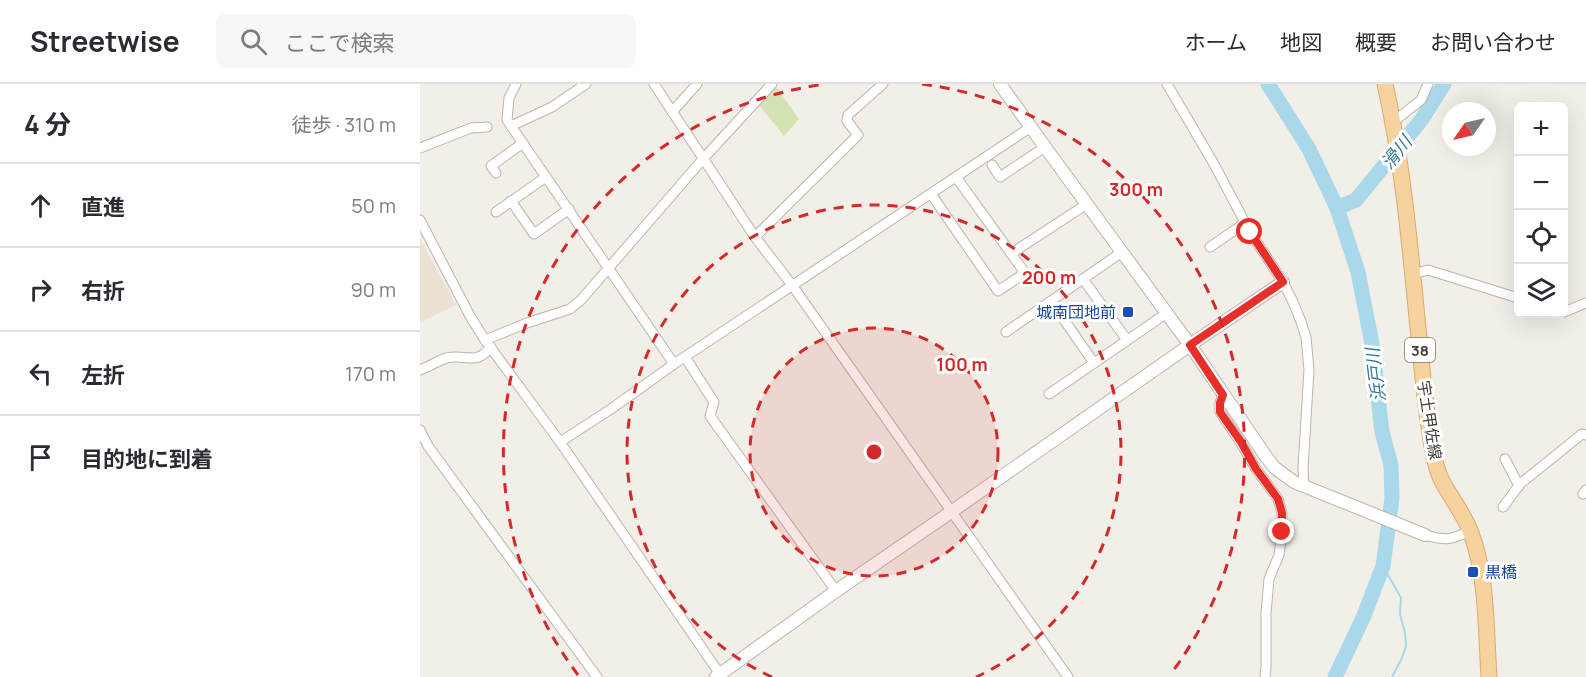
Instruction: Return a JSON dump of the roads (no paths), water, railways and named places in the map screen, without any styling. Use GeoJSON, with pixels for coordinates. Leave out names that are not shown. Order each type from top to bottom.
{"type":"FeatureCollection","features":[{"type":"Feature","properties":{"kind":"main road","name":"宇土甲佐線"},"geometry":{"type":"LineString","coordinates":[[1385,84],[1399,160],[1427,417],[1434,458],[1441,480],[1470,531],[1479,557],[1489,677]]}},
{"type":"Feature","properties":{"kind":"street"},"geometry":{"type":"LineString","coordinates":[[516,84],[509,98],[507,120],[674,364]]}},
{"type":"Feature","properties":{"kind":"street"},"geometry":{"type":"LineString","coordinates":[[511,126],[552,107],[586,84]]}},
{"type":"Feature","properties":{"kind":"street"},"geometry":{"type":"LineString","coordinates":[[654,84],[756,237],[1068,677]]}},
{"type":"Feature","properties":{"kind":"street"},"geometry":{"type":"LineString","coordinates":[[672,112],[697,84]]}},
{"type":"Feature","properties":{"kind":"street"},"geometry":{"type":"LineString","coordinates":[[420,370],[447,358],[480,357],[488,344],[527,323],[570,309],[581,300],[703,159],[772,84]]}},
{"type":"Feature","properties":{"kind":"street"},"geometry":{"type":"LineString","coordinates":[[756,237],[858,135],[848,121],[848,115],[883,84]]}},
{"type":"Feature","properties":{"kind":"street"},"geometry":{"type":"LineString","coordinates":[[1000,84],[1190,345],[1271,463],[1294,482],[1425,535],[1441,540],[1455,538],[1470,531]]}},
{"type":"Feature","properties":{"kind":"street"},"geometry":{"type":"LineString","coordinates":[[1167,84],[1214,164],[1245,223],[1283,282],[1300,319],[1306,337],[1309,370],[1303,468],[1307,488]]}},
{"type":"Feature","properties":{"kind":"street"},"geometry":{"type":"LineString","coordinates":[[1394,129],[1421,100],[1428,84]]}},
{"type":"Feature","properties":{"kind":"street"},"geometry":{"type":"LineString","coordinates":[[420,148],[471,128],[488,127]]}},
{"type":"Feature","properties":{"kind":"street"},"geometry":{"type":"LineString","coordinates":[[560,441],[1031,127]]}},
{"type":"Feature","properties":{"kind":"street"},"geometry":{"type":"LineString","coordinates":[[496,173],[491,166],[523,143]]}},
{"type":"Feature","properties":{"kind":"street"},"geometry":{"type":"LineString","coordinates":[[992,165],[1000,177],[1045,147]]}},
{"type":"Feature","properties":{"kind":"street"},"geometry":{"type":"LineString","coordinates":[[496,212],[546,177]]}},
{"type":"Feature","properties":{"kind":"street"},"geometry":{"type":"LineString","coordinates":[[930,194],[998,291],[1025,273],[956,177]]}},
{"type":"Feature","properties":{"kind":"street"},"geometry":{"type":"LineString","coordinates":[[511,201],[534,234],[568,209]]}},
{"type":"Feature","properties":{"kind":"street"},"geometry":{"type":"LineString","coordinates":[[1012,253],[1087,204]]}},
{"type":"Feature","properties":{"kind":"street"},"geometry":{"type":"LineString","coordinates":[[420,220],[470,316],[488,344],[560,441],[719,676],[836,591],[1283,282]]}},
{"type":"Feature","properties":{"kind":"street"},"geometry":{"type":"LineString","coordinates":[[1210,247],[1245,223]]}},
{"type":"Feature","properties":{"kind":"street"},"geometry":{"type":"LineString","coordinates":[[1006,332],[1122,252]]}},
{"type":"Feature","properties":{"kind":"street"},"geometry":{"type":"LineString","coordinates":[[1413,274],[1428,270],[1514,297]]}},
{"type":"Feature","properties":{"kind":"street"},"geometry":{"type":"LineString","coordinates":[[1083,279],[1127,340]]}},
{"type":"Feature","properties":{"kind":"street"},"geometry":{"type":"LineString","coordinates":[[1051,301],[1094,363]]}},
{"type":"Feature","properties":{"kind":"street"},"geometry":{"type":"LineString","coordinates":[[1568,310],[1586,303]]}},
{"type":"Feature","properties":{"kind":"street"},"geometry":{"type":"LineString","coordinates":[[1049,394],[1167,313]]}},
{"type":"Feature","properties":{"kind":"street"},"geometry":{"type":"LineString","coordinates":[[685,357],[714,402],[710,416],[836,591]]}},
{"type":"Feature","properties":{"kind":"street"},"geometry":{"type":"LineString","coordinates":[[1223,395],[1220,412],[1278,499],[1282,513],[1279,555],[1269,579],[1265,677]]}},
{"type":"Feature","properties":{"kind":"street"},"geometry":{"type":"LineString","coordinates":[[420,430],[422,442],[597,677]]}},
{"type":"Feature","properties":{"kind":"street"},"geometry":{"type":"LineString","coordinates":[[1503,507],[1519,486],[1582,434],[1586,435]]}},
{"type":"Feature","properties":{"kind":"street"},"geometry":{"type":"LineString","coordinates":[[1505,459],[1519,486]]}},
{"type":"Feature","properties":{"kind":"waterway","name":"浜戸川"},"geometry":{"type":"LineString","coordinates":[[1268,84],[1309,149],[1337,208],[1358,272],[1372,344],[1382,432],[1391,465],[1392,498],[1383,566],[1363,618],[1335,677]]}},
{"type":"Feature","properties":{"kind":"waterway","name":"滑川"},"geometry":{"type":"LineString","coordinates":[[1337,208],[1356,200],[1422,119],[1444,84]]}},
{"type":"Feature","properties":{"kind":"waterway"},"geometry":{"type":"LineString","coordinates":[[1383,566],[1401,598],[1400,614],[1405,633],[1406,646],[1392,677]]}},
{"type":"Feature","properties":{"kind":"place","name":"城南団地前"},"geometry":{"type":"Point","coordinates":[1128,312]}},
{"type":"Feature","properties":{"kind":"place","name":"黒橋"},"geometry":{"type":"Point","coordinates":[1473,572]}}]}
